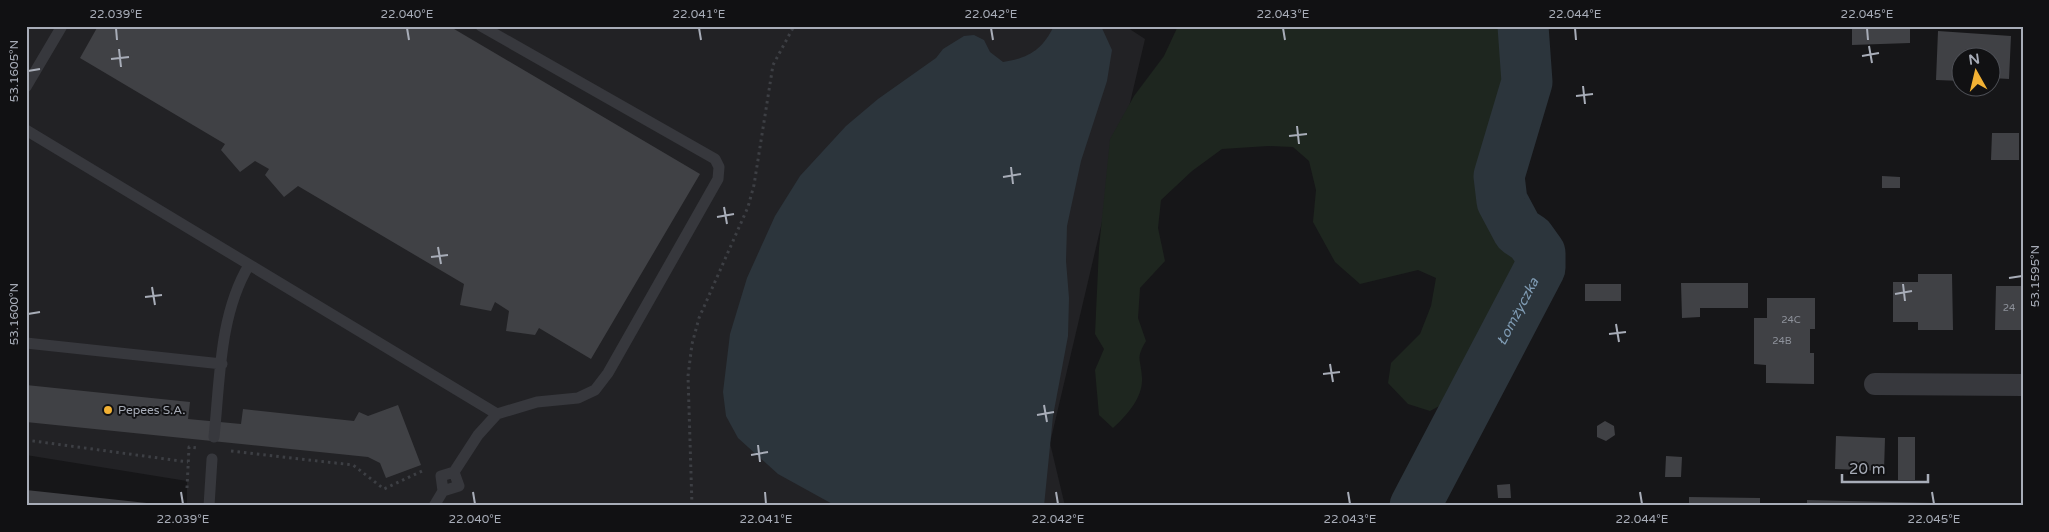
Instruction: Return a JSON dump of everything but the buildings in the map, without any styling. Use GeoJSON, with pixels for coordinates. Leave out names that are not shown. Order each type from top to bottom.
{"type":"FeatureCollection","features":[{"type":"Feature","properties":{"kind":"street"},"geometry":{"type":"LineString","coordinates":[[1876,384],[2023,385]]}},
{"type":"Feature","properties":{"kind":"lane"},"geometry":{"type":"LineString","coordinates":[[26,87],[62,26]]}},
{"type":"Feature","properties":{"kind":"lane"},"geometry":{"type":"LineString","coordinates":[[434,506],[443,491],[441,476],[454,472],[478,435],[497,414],[537,402],[578,398],[595,390],[608,373],[716,187],[719,167],[716,159],[481,26]]}},
{"type":"Feature","properties":{"kind":"lane"},"geometry":{"type":"LineString","coordinates":[[26,130],[497,414]]}},
{"type":"Feature","properties":{"kind":"lane"},"geometry":{"type":"LineString","coordinates":[[214,437],[229,310],[238,285],[249,265]]}},
{"type":"Feature","properties":{"kind":"lane"},"geometry":{"type":"LineString","coordinates":[[26,343],[222,364]]}},
{"type":"Feature","properties":{"kind":"lane"},"geometry":{"type":"LineString","coordinates":[[210,506],[212,459]]}},
{"type":"Feature","properties":{"kind":"path"},"geometry":{"type":"LineString","coordinates":[[692,506],[688,376],[692,344],[699,318],[748,207],[754,185],[773,65],[794,26]]}},
{"type":"Feature","properties":{"kind":"path"},"geometry":{"type":"LineString","coordinates":[[26,440],[188,462]]}},
{"type":"Feature","properties":{"kind":"path"},"geometry":{"type":"LineString","coordinates":[[187,498],[190,447],[205,448]]}},
{"type":"Feature","properties":{"kind":"path"},"geometry":{"type":"LineString","coordinates":[[222,450],[354,466],[384,489],[427,469]]}},
{"type":"Feature","properties":{"kind":"shaded area"},"geometry":{"type":"Polygon","coordinates":[[[26,26],[1125,26],[1145,39],[1050,443],[1065,506],[187,506],[187,481],[26,455],[26,26]]]}},
{"type":"Feature","properties":{"kind":"shaded area"},"geometry":{"type":"Polygon","coordinates":[[[1054,26],[1101,26],[1112,50],[1107,81],[1081,161],[1067,226],[1068,336],[1053,416],[1044,506],[836,506],[778,474],[738,438],[726,416],[723,392],[730,334],[747,278],[775,216],[800,176],[846,126],[878,99],[936,58],[943,49],[964,36],[974,35],[984,40],[990,52],[1003,62],[1020,58],[1034,51],[1045,41],[1054,26]]]}},
{"type":"Feature","properties":{"kind":"shaded area"},"geometry":{"type":"Polygon","coordinates":[[[1178,26],[1514,26],[1517,79],[1496,146],[1488,187],[1498,212],[1529,256],[1531,265],[1526,282],[1462,394],[1430,411],[1408,404],[1388,383],[1391,363],[1420,334],[1431,306],[1436,278],[1418,270],[1360,284],[1335,262],[1313,222],[1316,190],[1309,161],[1293,147],[1268,146],[1222,149],[1192,171],[1161,200],[1158,228],[1165,261],[1140,288],[1138,318],[1146,341],[1140,356],[1142,385],[1140,393],[1133,406],[1113,428],[1099,415],[1095,370],[1104,349],[1095,334],[1099,248],[1110,139],[1134,96],[1164,56],[1178,26]]]}},
{"type":"Feature","properties":{"kind":"waterway","name":"Łomżyczka"},"geometry":{"type":"LineString","coordinates":[[1415,506],[1540,268],[1540,253],[1530,239],[1518,231],[1502,201],[1499,176],[1527,82],[1523,26]]}},
{"type":"Feature","properties":{"kind":"place","name":"Pepees S.A."},"geometry":{"type":"Point","coordinates":[108,410]}}]}
